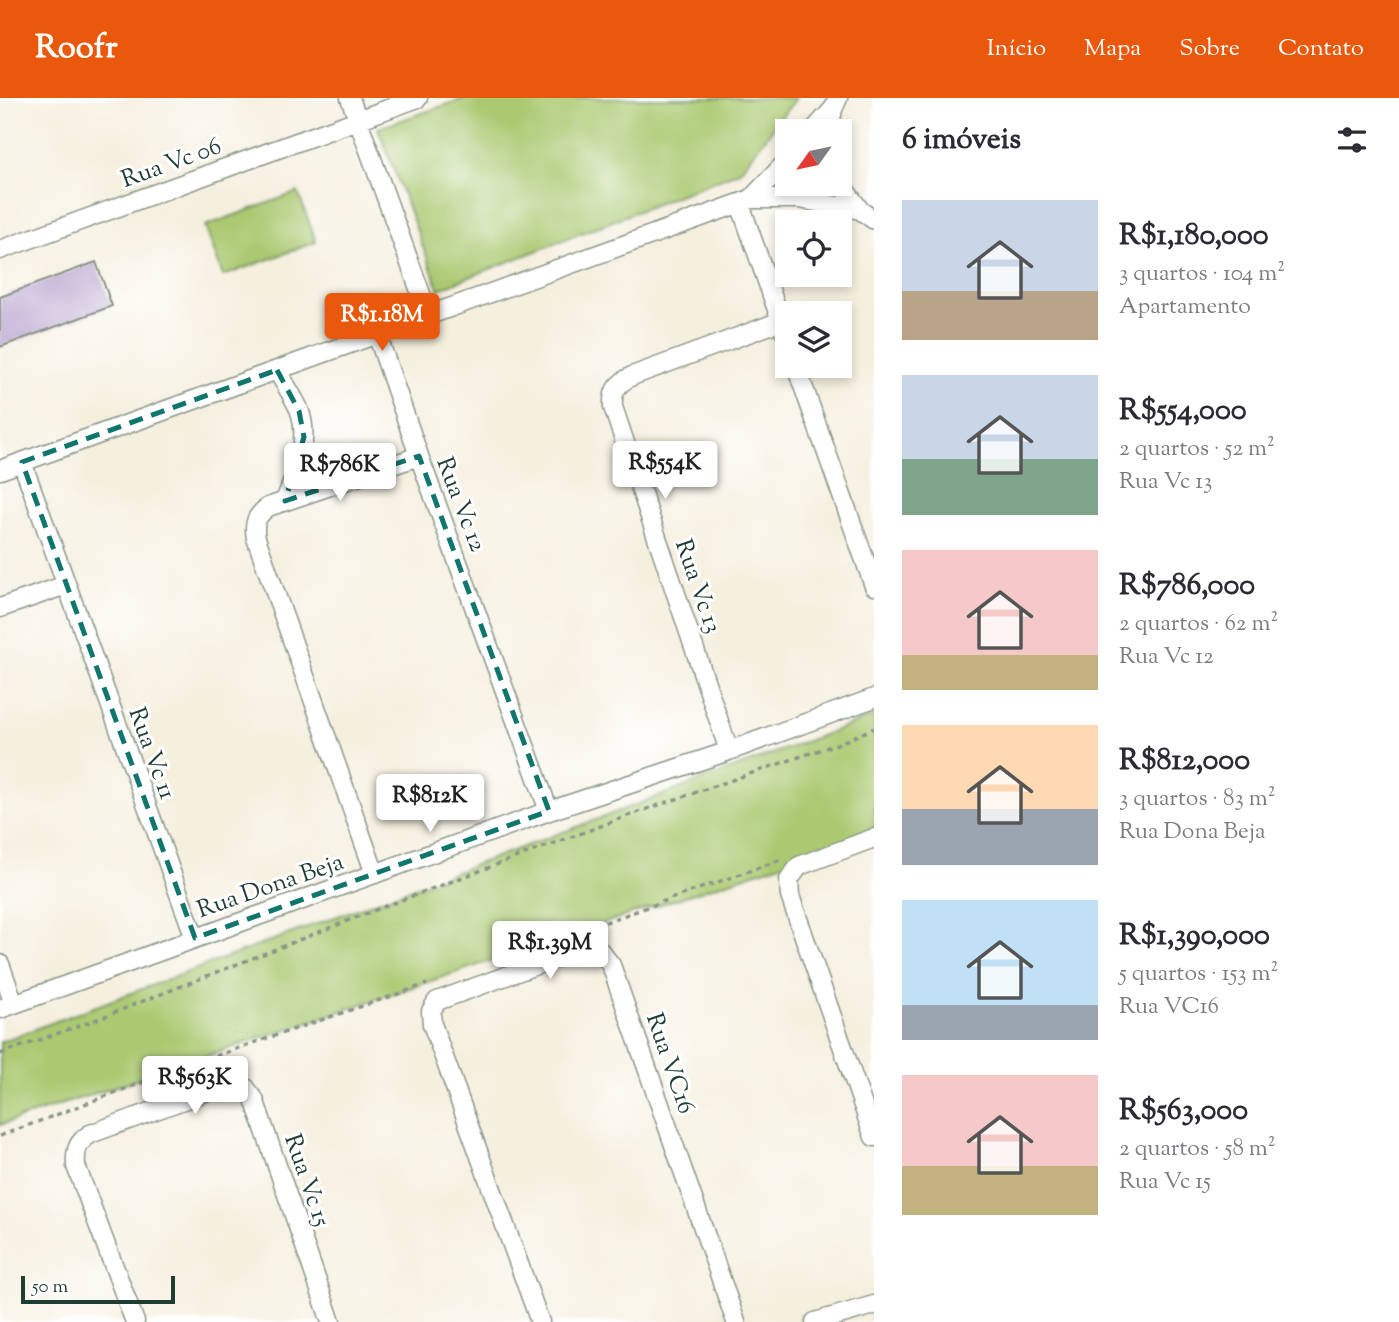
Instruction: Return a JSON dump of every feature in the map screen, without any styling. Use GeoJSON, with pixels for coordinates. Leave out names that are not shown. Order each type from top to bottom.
{"type":"FeatureCollection","features":[{"type":"Feature","properties":{"kind":"street"},"geometry":{"type":"LineString","coordinates":[[350,98],[429,316]]}},
{"type":"Feature","properties":{"kind":"street","name":"Rua Vc 06"},"geometry":{"type":"LineString","coordinates":[[0,250],[418,98]]}},
{"type":"Feature","properties":{"kind":"street"},"geometry":{"type":"LineString","coordinates":[[823,119],[835,104]]}},
{"type":"Feature","properties":{"kind":"street"},"geometry":{"type":"LineString","coordinates":[[745,201],[775,172]]}},
{"type":"Feature","properties":{"kind":"street"},"geometry":{"type":"LineString","coordinates":[[851,196],[867,215]]}},
{"type":"Feature","properties":{"kind":"street"},"geometry":{"type":"LineString","coordinates":[[0,470],[745,201],[799,199],[867,215]]}},
{"type":"Feature","properties":{"kind":"street"},"geometry":{"type":"LineString","coordinates":[[745,201],[775,304]]}},
{"type":"Feature","properties":{"kind":"street","name":"Rua Vc 13"},"geometry":{"type":"LineString","coordinates":[[729,751],[613,407],[612,394],[619,383],[632,376],[775,323]]}},
{"type":"Feature","properties":{"kind":"street"},"geometry":{"type":"LineString","coordinates":[[377,334],[419,456]]}},
{"type":"Feature","properties":{"kind":"street"},"geometry":{"type":"LineString","coordinates":[[276,370],[299,411],[303,437],[300,462],[285,501]]}},
{"type":"Feature","properties":{"kind":"street"},"geometry":{"type":"LineString","coordinates":[[800,378],[874,586]]}},
{"type":"Feature","properties":{"kind":"street","name":"Rua Vc 12"},"geometry":{"type":"LineString","coordinates":[[375,874],[256,538],[253,527],[258,515],[268,507],[419,456],[550,811]]}},
{"type":"Feature","properties":{"kind":"street","name":"Rua Vc 11"},"geometry":{"type":"LineString","coordinates":[[22,463],[195,938]]}},
{"type":"Feature","properties":{"kind":"street"},"geometry":{"type":"LineString","coordinates":[[0,608],[66,585]]}},
{"type":"Feature","properties":{"kind":"street","name":"Rua Dona Beja"},"geometry":{"type":"LineString","coordinates":[[7,1006],[874,698]]}},
{"type":"Feature","properties":{"kind":"street"},"geometry":{"type":"LineString","coordinates":[[874,838],[799,866],[789,880],[790,896],[874,1137]]}},
{"type":"Feature","properties":{"kind":"street","name":"Rua VC16"},"geometry":{"type":"LineString","coordinates":[[540,1322],[432,1024],[431,1011],[438,1001],[583,948],[600,951],[611,965],[736,1322]]}},
{"type":"Feature","properties":{"kind":"street"},"geometry":{"type":"LineString","coordinates":[[0,964],[7,1006]]}},
{"type":"Feature","properties":{"kind":"street","name":"Rua Vc 15"},"geometry":{"type":"LineString","coordinates":[[135,1322],[76,1166],[75,1153],[79,1142],[90,1133],[227,1084],[245,1087],[254,1099],[331,1322]]}},
{"type":"Feature","properties":{"kind":"street"},"geometry":{"type":"LineString","coordinates":[[815,1322],[874,1305]]}},
{"type":"Feature","properties":{"kind":"path"},"geometry":{"type":"LineString","coordinates":[[0,1054],[383,907],[630,815],[837,744],[874,727]]}},
{"type":"Feature","properties":{"kind":"highlighted area"},"geometry":{"type":"Polygon","coordinates":[[[277,370],[299,411],[304,437],[285,501],[419,456],[549,811],[195,938],[22,462],[277,370]]]}},
{"type":"Feature","properties":{"kind":"green space"},"geometry":{"type":"Polygon","coordinates":[[[466,98],[796,98],[780,119],[775,119],[775,125],[740,171],[439,289],[378,128],[466,98]]]}},
{"type":"Feature","properties":{"kind":"green space"},"geometry":{"type":"Polygon","coordinates":[[[298,192],[316,242],[223,276],[205,226],[298,192]]]}},
{"type":"Feature","properties":{"kind":"green space"},"geometry":{"type":"Polygon","coordinates":[[[874,716],[874,833],[0,1125],[0,1042],[874,716]]]}},
{"type":"Feature","properties":{"kind":"building"},"geometry":{"type":"Polygon","coordinates":[[[96,262],[112,306],[0,347],[0,297],[96,262]]]}}]}
